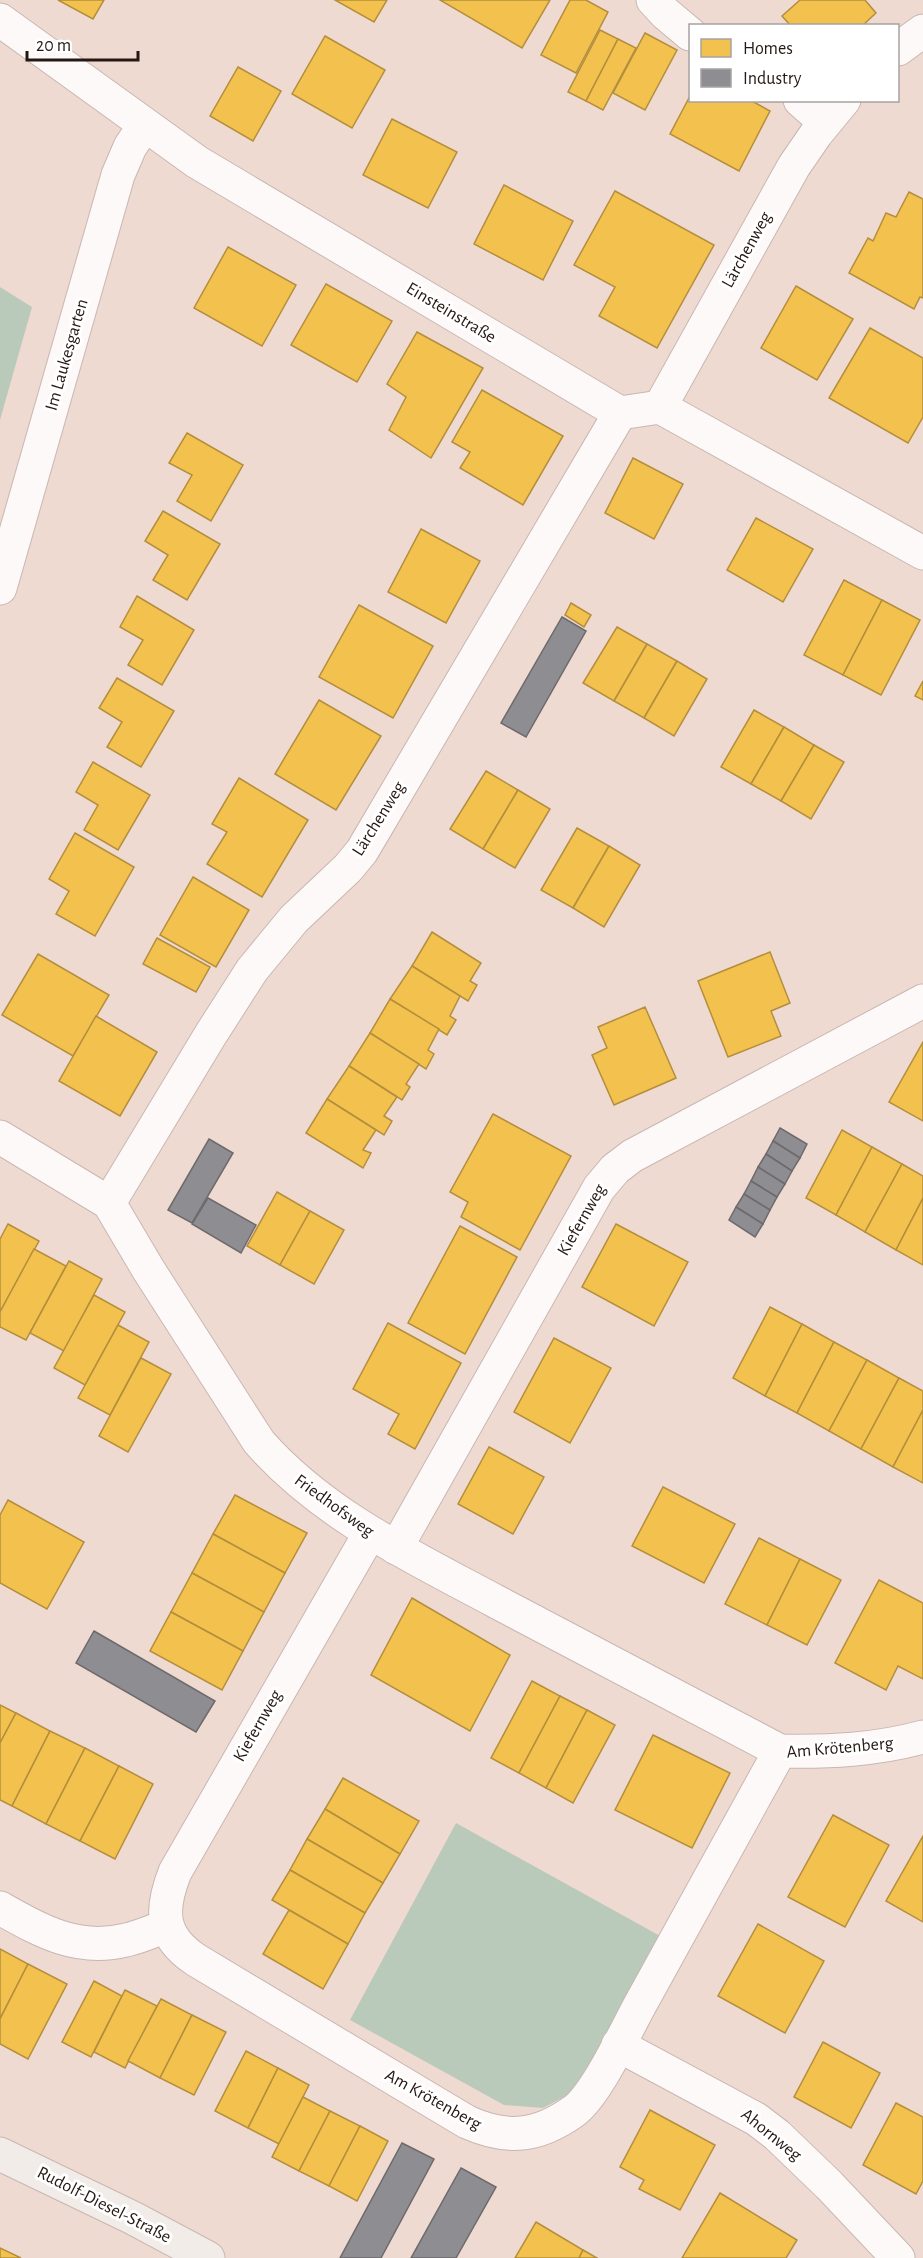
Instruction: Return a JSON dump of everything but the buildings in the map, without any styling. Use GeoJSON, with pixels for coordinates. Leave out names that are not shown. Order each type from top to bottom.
{"type":"FeatureCollection","features":[{"type":"Feature","properties":{"kind":"street"},"geometry":{"type":"LineString","coordinates":[[654,0],[665,13],[689,33]]}},
{"type":"Feature","properties":{"kind":"street","name":"Einsteinstraße"},"geometry":{"type":"LineString","coordinates":[[0,20],[144,126],[228,182],[620,413]]}},
{"type":"Feature","properties":{"kind":"street"},"geometry":{"type":"LineString","coordinates":[[899,49],[923,31]]}},
{"type":"Feature","properties":{"kind":"street"},"geometry":{"type":"LineString","coordinates":[[806,102],[835,111]]}},
{"type":"Feature","properties":{"kind":"street","name":"Lärchenweg"},"geometry":{"type":"LineString","coordinates":[[660,407],[794,166],[835,111]]}},
{"type":"Feature","properties":{"kind":"street","name":"Im Laukesgarten"},"geometry":{"type":"LineString","coordinates":[[0,588],[118,175],[130,147],[144,126]]}},
{"type":"Feature","properties":{"kind":"street"},"geometry":{"type":"LineString","coordinates":[[620,413],[660,407],[923,553]]}},
{"type":"Feature","properties":{"kind":"street","name":"Lärchenweg"},"geometry":{"type":"LineString","coordinates":[[109,1203],[252,970],[294,920],[348,868],[362,851],[620,413]]}},
{"type":"Feature","properties":{"kind":"street","name":"Kiefernweg"},"geometry":{"type":"LineString","coordinates":[[166,1926],[167,1892],[175,1872],[383,1540],[599,1188],[615,1169],[632,1156],[923,1001]]}},
{"type":"Feature","properties":{"kind":"street","name":"Friedhofsweg"},"geometry":{"type":"LineString","coordinates":[[0,1137],[109,1203],[154,1279],[259,1442],[297,1480],[383,1540],[780,1750]]}},
{"type":"Feature","properties":{"kind":"street","name":"Am Krötenberg"},"geometry":{"type":"LineString","coordinates":[[166,1926],[182,1951],[467,2122],[506,2135],[532,2131],[544,2127],[585,2101],[780,1750],[813,1752],[873,1748],[923,1737]]}},
{"type":"Feature","properties":{"kind":"street"},"geometry":{"type":"LineString","coordinates":[[0,1908],[59,1938],[79,1942],[105,1943],[126,1940],[166,1926]]}},
{"type":"Feature","properties":{"kind":"street","name":"Ahornweg"},"geometry":{"type":"LineString","coordinates":[[618,2045],[756,2119],[777,2135],[814,2170],[898,2258]]}},
{"type":"Feature","properties":{"kind":"street","name":"Rudolf-Diesel-Straße"},"geometry":{"type":"LineString","coordinates":[[0,2154],[133,2218],[208,2258]]}},
{"type":"Feature","properties":{"kind":"green space"},"geometry":{"type":"Polygon","coordinates":[[[0,287],[32,307],[0,420],[0,287]]]}},
{"type":"Feature","properties":{"kind":"green space"},"geometry":{"type":"Polygon","coordinates":[[[456,1823],[662,1937],[583,2087],[543,2108],[504,2105],[350,2020],[456,1823]]]}}]}
